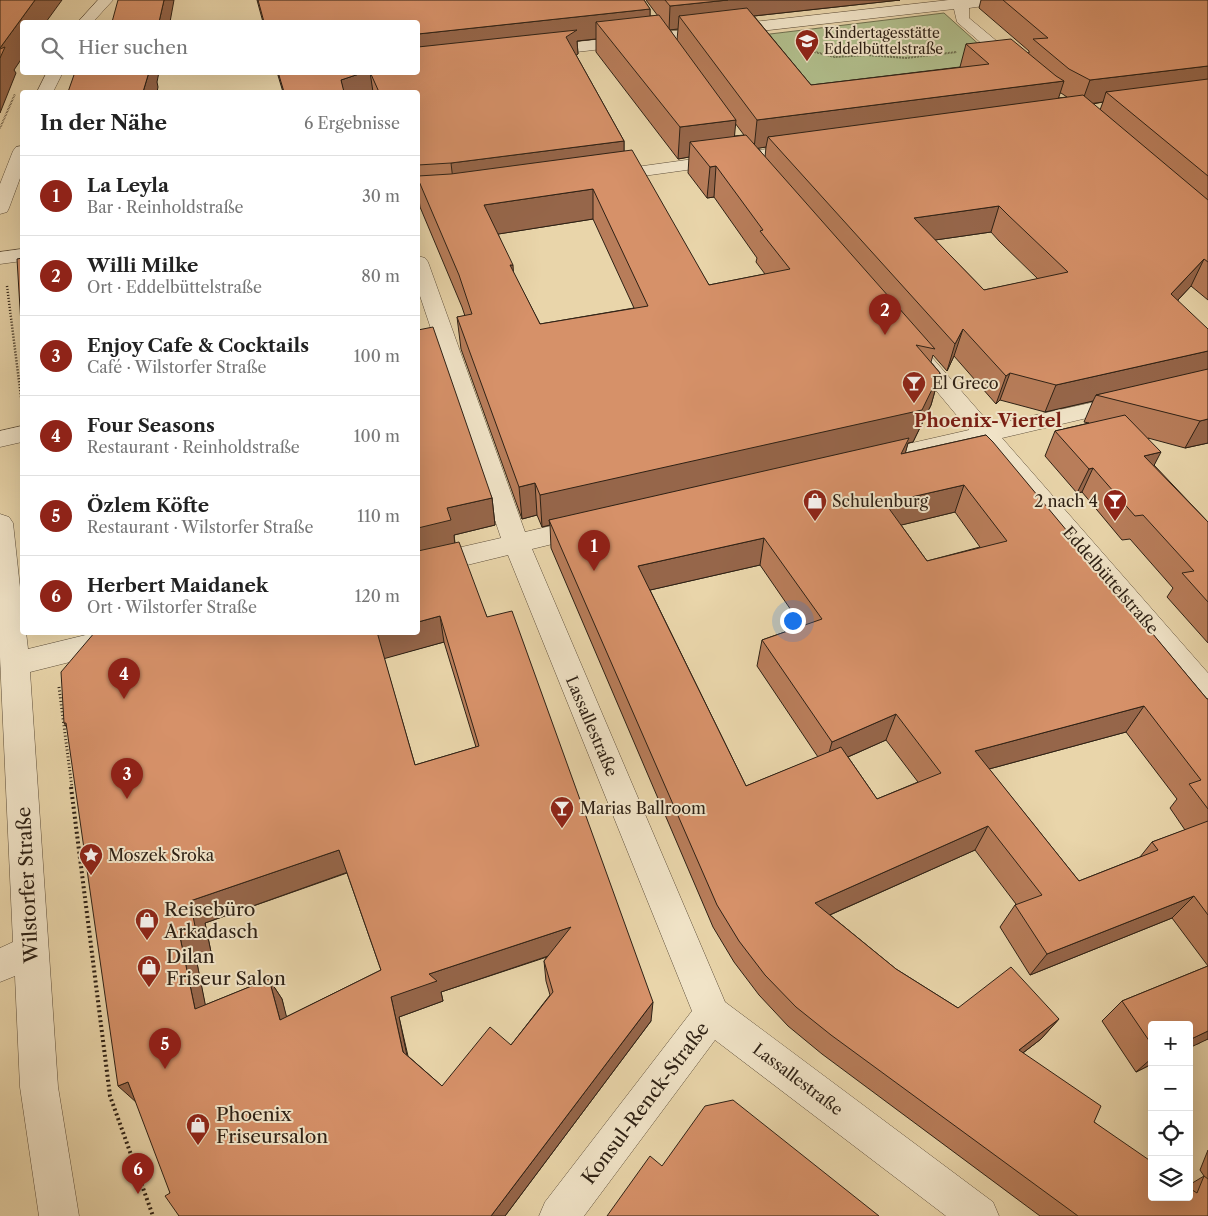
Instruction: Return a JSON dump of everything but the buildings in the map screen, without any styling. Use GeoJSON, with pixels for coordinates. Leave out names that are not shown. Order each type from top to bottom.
{"type":"FeatureCollection","features":[{"type":"Feature","properties":{"kind":"street"},"geometry":{"type":"LineString","coordinates":[[85,20],[92,0]]}},
{"type":"Feature","properties":{"kind":"street"},"geometry":{"type":"LineString","coordinates":[[86,20],[106,0]]}},
{"type":"Feature","properties":{"kind":"street"},"geometry":{"type":"LineString","coordinates":[[522,53],[664,38],[959,2],[998,0]]}},
{"type":"Feature","properties":{"kind":"street"},"geometry":{"type":"LineString","coordinates":[[959,2],[962,19],[1027,76]]}},
{"type":"Feature","properties":{"kind":"street"},"geometry":{"type":"LineString","coordinates":[[653,22],[674,52]]}},
{"type":"Feature","properties":{"kind":"street"},"geometry":{"type":"LineString","coordinates":[[46,90],[54,75]]}},
{"type":"Feature","properties":{"kind":"street"},"geometry":{"type":"LineString","coordinates":[[592,178],[741,149],[824,146]]}},
{"type":"Feature","properties":{"kind":"street"},"geometry":{"type":"LineString","coordinates":[[741,149],[766,179]]}},
{"type":"Feature","properties":{"kind":"street"},"geometry":{"type":"LineString","coordinates":[[0,208],[20,156]]}},
{"type":"Feature","properties":{"kind":"street","name":"Lassallestraße"},"geometry":{"type":"LineString","coordinates":[[420,271],[437,345],[516,543],[712,1015],[979,1216]]}},
{"type":"Feature","properties":{"kind":"street","name":"Eddelbüttelstraße"},"geometry":{"type":"LineString","coordinates":[[901,336],[1208,693]]}},
{"type":"Feature","properties":{"kind":"street"},"geometry":{"type":"LineString","coordinates":[[842,467],[1150,397]]}},
{"type":"Feature","properties":{"kind":"street"},"geometry":{"type":"LineString","coordinates":[[0,439],[20,434]]}},
{"type":"Feature","properties":{"kind":"street"},"geometry":{"type":"LineString","coordinates":[[420,567],[612,521]]}},
{"type":"Feature","properties":{"kind":"street","name":"Wilstorfer Straße"},"geometry":{"type":"LineString","coordinates":[[0,523],[15,664],[15,959],[39,1087],[59,1216]]}},
{"type":"Feature","properties":{"kind":"street"},"geometry":{"type":"LineString","coordinates":[[15,664],[134,635]]}},
{"type":"Feature","properties":{"kind":"street","name":"Konsul-Renck-Straße"},"geometry":{"type":"LineString","coordinates":[[559,1216],[712,1015]]}},
{"type":"Feature","properties":{"kind":"path"},"geometry":{"type":"LineString","coordinates":[[802,48],[835,57],[867,54],[906,58],[979,50],[1000,52]]}},
{"type":"Feature","properties":{"kind":"path"},"geometry":{"type":"LineString","coordinates":[[0,128],[17,88]]}},
{"type":"Feature","properties":{"kind":"path"},"geometry":{"type":"LineString","coordinates":[[11,256],[7,281],[20,388]]}},
{"type":"Feature","properties":{"kind":"path"},"geometry":{"type":"LineString","coordinates":[[55,654],[110,1096],[153,1216]]}},
{"type":"Feature","properties":{"kind":"green space","name":"Kindertagesstätte Eddelbüttelstraße"},"geometry":{"type":"Polygon","coordinates":[[[944,13],[1003,66],[791,93],[737,38],[944,13]]]}},
{"type":"Feature","properties":{"kind":"place","name":"Kindertagesstätte Eddelbüttelstraße"},"geometry":{"type":"Point","coordinates":[807,62]}},
{"type":"Feature","properties":{"kind":"place","name":"Willi Milke"},"geometry":{"type":"Point","coordinates":[885,335]}},
{"type":"Feature","properties":{"kind":"place","name":"El Greco"},"geometry":{"type":"Point","coordinates":[914,404]}},
{"type":"Feature","properties":{"kind":"place","name":"Schulenburg"},"geometry":{"type":"Point","coordinates":[815,522]}},
{"type":"Feature","properties":{"kind":"place","name":"2 nach 4"},"geometry":{"type":"Point","coordinates":[1115,522]}},
{"type":"Feature","properties":{"kind":"place","name":"La Leyla"},"geometry":{"type":"Point","coordinates":[594,571]}},
{"type":"Feature","properties":{"kind":"place","name":"Four Seasons"},"geometry":{"type":"Point","coordinates":[124,699]}},
{"type":"Feature","properties":{"kind":"place","name":"Enjoy Cafe & Cocktails"},"geometry":{"type":"Point","coordinates":[127,799]}},
{"type":"Feature","properties":{"kind":"place","name":"Marias Ballroom"},"geometry":{"type":"Point","coordinates":[562,829]}},
{"type":"Feature","properties":{"kind":"place","name":"Moszek Sroka"},"geometry":{"type":"Point","coordinates":[91,876]}},
{"type":"Feature","properties":{"kind":"place","name":"Reisebüro Arkadasch"},"geometry":{"type":"Point","coordinates":[147,941]}},
{"type":"Feature","properties":{"kind":"place","name":"Dilan Friseur Salon"},"geometry":{"type":"Point","coordinates":[149,988]}},
{"type":"Feature","properties":{"kind":"place","name":"Özlem Köfte"},"geometry":{"type":"Point","coordinates":[165,1069]}},
{"type":"Feature","properties":{"kind":"place","name":"Phoenix Friseursalon"},"geometry":{"type":"Point","coordinates":[198,1146]}},
{"type":"Feature","properties":{"kind":"place","name":"Herbert Maidanek"},"geometry":{"type":"Point","coordinates":[138,1194]}},
{"type":"Feature","properties":{"kind":"district","name":"Phoenix-Viertel"},"geometry":{"type":"Point","coordinates":[988,421]}}]}
